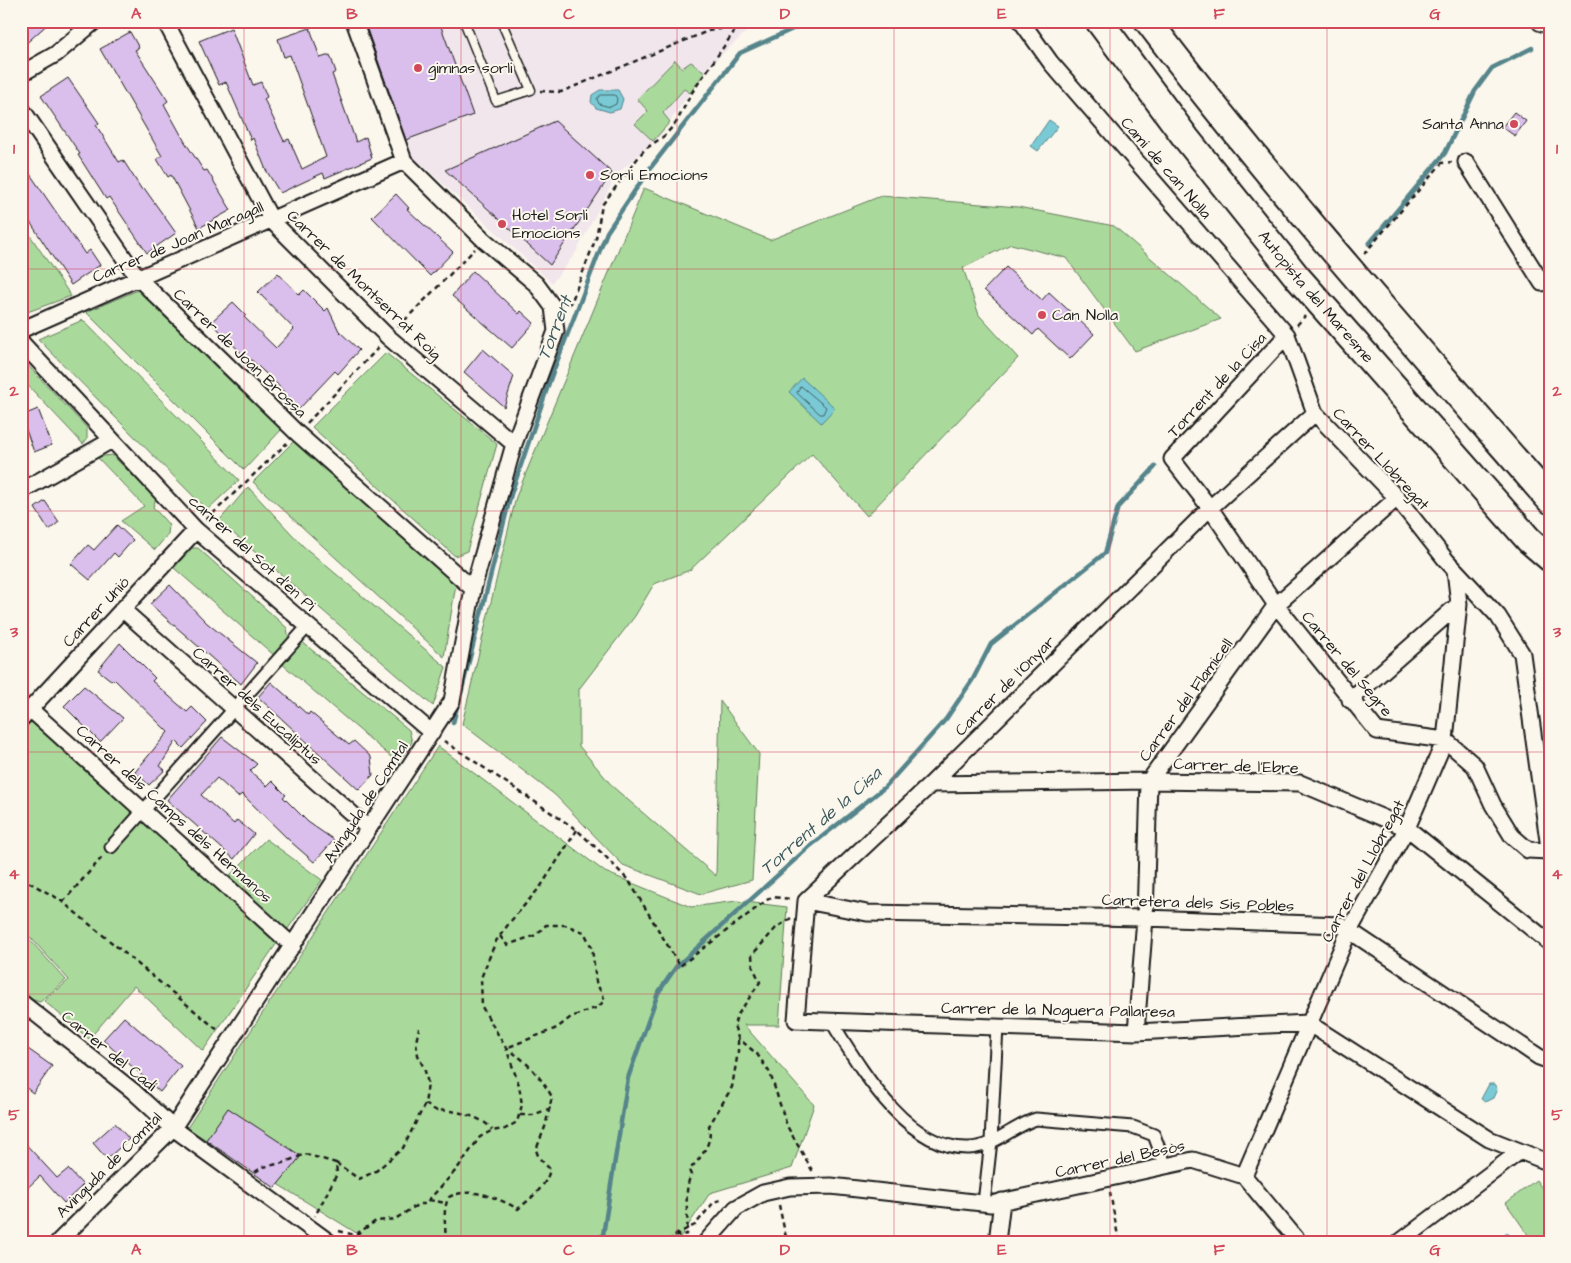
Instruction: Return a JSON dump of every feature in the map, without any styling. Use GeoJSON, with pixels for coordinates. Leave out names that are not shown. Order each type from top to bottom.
{"type":"FeatureCollection","features":[{"type":"Feature","properties":{"kind":"highway","name":"Autopista del Maresme"},"geometry":{"type":"LineString","coordinates":[[1099,21],[1186,138],[1298,278],[1529,540],[1550,558]]}},
{"type":"Feature","properties":{"kind":"highway"},"geometry":{"type":"LineString","coordinates":[[1148,21],[1205,96],[1329,245],[1550,500]]}},
{"type":"Feature","properties":{"kind":"highway"},"geometry":{"type":"LineString","coordinates":[[1170,21],[1329,245]]}},
{"type":"Feature","properties":{"kind":"street"},"geometry":{"type":"LineString","coordinates":[[21,74],[56,54],[95,21]]}},
{"type":"Feature","properties":{"kind":"street","name":"Carrer de Montserrat Roig"},"geometry":{"type":"LineString","coordinates":[[165,21],[272,221],[388,337],[514,444]]}},
{"type":"Feature","properties":{"kind":"street"},"geometry":{"type":"LineString","coordinates":[[354,21],[404,161],[484,240],[536,284],[553,307]]}},
{"type":"Feature","properties":{"kind":"street","name":"Camí de can Nolla"},"geometry":{"type":"LineString","coordinates":[[1021,21],[1051,63],[1287,335]]}},
{"type":"Feature","properties":{"kind":"street"},"geometry":{"type":"LineString","coordinates":[[1541,21],[1550,24]]}},
{"type":"Feature","properties":{"kind":"street","name":"Carrer de Joan Brossa"},"geometry":{"type":"LineString","coordinates":[[21,108],[138,278],[297,434],[473,589]]}},
{"type":"Feature","properties":{"kind":"street","name":"Carrer de Joan Maragall"},"geometry":{"type":"LineString","coordinates":[[21,330],[272,221],[404,161]]}},
{"type":"Feature","properties":{"kind":"street"},"geometry":{"type":"LineString","coordinates":[[1466,162],[1542,283],[1550,281]]}},
{"type":"Feature","properties":{"kind":"street","name":"Avinguda de Comtal"},"geometry":{"type":"LineString","coordinates":[[58,1242],[173,1128],[452,700],[473,589],[514,444],[556,331],[553,307]]}},
{"type":"Feature","properties":{"kind":"street","name":"Carrer Llobregat"},"geometry":{"type":"LineString","coordinates":[[1287,335],[1315,413],[1397,498],[1455,570],[1498,616],[1522,654],[1546,803],[1549,853]]}},
{"type":"Feature","properties":{"kind":"street","name":"Torrent de la Cisa"},"geometry":{"type":"LineString","coordinates":[[1172,459],[1287,335]]}},
{"type":"Feature","properties":{"kind":"street","name":"carrer del Sot d'en Pi"},"geometry":{"type":"LineString","coordinates":[[21,342],[196,530],[432,733]]}},
{"type":"Feature","properties":{"kind":"street","name":"Carrer de l'Onyar"},"geometry":{"type":"LineString","coordinates":[[806,901],[931,784],[1210,508],[1315,413]]}},
{"type":"Feature","properties":{"kind":"street"},"geometry":{"type":"LineString","coordinates":[[21,491],[112,440]]}},
{"type":"Feature","properties":{"kind":"street","name":"Carrer del Segre"},"geometry":{"type":"LineString","coordinates":[[1172,459],[1210,508],[1276,606],[1377,732],[1445,740]]}},
{"type":"Feature","properties":{"kind":"street","name":"Carrer del Flamicell"},"geometry":{"type":"LineString","coordinates":[[1136,1032],[1145,918],[1149,781],[1276,606],[1397,498]]}},
{"type":"Feature","properties":{"kind":"street","name":"Carrer Unió"},"geometry":{"type":"LineString","coordinates":[[26,714],[196,530]]}},
{"type":"Feature","properties":{"kind":"street","name":"Carrer del Llobregat"},"geometry":{"type":"LineString","coordinates":[[1244,1176],[1349,931],[1407,828],[1445,740],[1460,604],[1455,570]]}},
{"type":"Feature","properties":{"kind":"street"},"geometry":{"type":"LineString","coordinates":[[1350,700],[1460,604]]}},
{"type":"Feature","properties":{"kind":"street","name":"Carrer dels Eucaliptus"},"geometry":{"type":"LineString","coordinates":[[122,609],[368,828]]}},
{"type":"Feature","properties":{"kind":"street"},"geometry":{"type":"LineString","coordinates":[[111,847],[308,626]]}},
{"type":"Feature","properties":{"kind":"street","name":"Carrer dels Camps dels Hermanos"},"geometry":{"type":"LineString","coordinates":[[26,714],[144,811],[293,946]]}},
{"type":"Feature","properties":{"kind":"street"},"geometry":{"type":"LineString","coordinates":[[1445,740],[1475,766],[1493,805],[1512,836],[1528,850],[1549,853]]}},
{"type":"Feature","properties":{"kind":"street","name":"Carrer de l'Ebre"},"geometry":{"type":"LineString","coordinates":[[931,784],[1149,781],[1300,783],[1407,828],[1550,943]]}},
{"type":"Feature","properties":{"kind":"street"},"geometry":{"type":"LineString","coordinates":[[804,917],[806,901]]}},
{"type":"Feature","properties":{"kind":"street","name":"Carretera dels Sis Pobles"},"geometry":{"type":"LineString","coordinates":[[806,901],[867,913],[1145,918],[1341,926],[1539,1057],[1550,1062]]}},
{"type":"Feature","properties":{"kind":"street","name":"Carrer de la Noguera Pallaresa"},"geometry":{"type":"LineString","coordinates":[[804,917],[796,1020],[1136,1032],[1308,1023]]}},
{"type":"Feature","properties":{"kind":"street","name":"Carrer del Cadí"},"geometry":{"type":"LineString","coordinates":[[21,1002],[133,1090],[173,1128],[331,1236]]}},
{"type":"Feature","properties":{"kind":"street"},"geometry":{"type":"LineString","coordinates":[[832,1021],[862,1070],[888,1103],[923,1135],[946,1145],[969,1148],[991,1141],[1024,1122],[1036,1119],[1132,1127],[1154,1135],[1166,1167]]}},
{"type":"Feature","properties":{"kind":"street"},"geometry":{"type":"LineString","coordinates":[[1308,1023],[1489,1139],[1550,1163]]}},
{"type":"Feature","properties":{"kind":"street"},"geometry":{"type":"LineString","coordinates":[[984,1203],[991,1141],[997,1027]]}},
{"type":"Feature","properties":{"kind":"street"},"geometry":{"type":"LineString","coordinates":[[1400,1242],[1520,1152]]}},
{"type":"Feature","properties":{"kind":"street","name":"Carrer del Besòs"},"geometry":{"type":"LineString","coordinates":[[706,1242],[736,1208],[762,1193],[790,1187],[827,1186],[984,1203],[1107,1180],[1193,1160],[1244,1176]]}},
{"type":"Feature","properties":{"kind":"street"},"geometry":{"type":"LineString","coordinates":[[1244,1176],[1299,1242]]}},
{"type":"Feature","properties":{"kind":"street"},"geometry":{"type":"LineString","coordinates":[[997,1242],[1002,1201]]}},
{"type":"Feature","properties":{"kind":"lane"},"geometry":{"type":"LineString","coordinates":[[464,21],[496,101],[531,90],[501,21]]}},
{"type":"Feature","properties":{"kind":"path"},"geometry":{"type":"LineString","coordinates":[[553,307],[572,303],[596,238],[602,205],[644,150],[664,136],[676,123],[691,94],[738,26],[744,21]]}},
{"type":"Feature","properties":{"kind":"path"},"geometry":{"type":"LineString","coordinates":[[531,90],[561,92],[708,31],[738,26]]}},
{"type":"Feature","properties":{"kind":"path"},"geometry":{"type":"LineString","coordinates":[[1364,254],[1442,163]]}},
{"type":"Feature","properties":{"kind":"path"},"geometry":{"type":"LineString","coordinates":[[196,530],[297,434],[388,337],[484,240]]}},
{"type":"Feature","properties":{"kind":"path"},"geometry":{"type":"LineString","coordinates":[[432,733],[577,830],[629,881],[680,966],[772,897],[806,901]]}},
{"type":"Feature","properties":{"kind":"path"},"geometry":{"type":"LineString","coordinates":[[331,1236],[355,1235],[376,1221],[395,1219],[429,1200],[457,1169],[480,1137],[492,1131],[504,1129],[517,1122],[522,1105],[519,1085],[506,1048],[482,1007],[480,994],[481,978],[500,936],[541,886],[577,830]]}},
{"type":"Feature","properties":{"kind":"path"},"geometry":{"type":"LineString","coordinates":[[63,902],[111,847]]}},
{"type":"Feature","properties":{"kind":"path"},"geometry":{"type":"LineString","coordinates":[[21,878],[63,902],[223,1034]]}},
{"type":"Feature","properties":{"kind":"path"},"geometry":{"type":"LineString","coordinates":[[673,1242],[671,1237],[687,1234],[688,1218],[685,1208],[688,1191],[687,1182],[691,1175],[689,1170],[697,1162],[708,1144],[711,1138],[709,1126],[732,1087],[738,1052],[738,1038],[734,1025],[737,1016],[760,982],[753,967],[752,955],[776,928],[791,918],[804,917]]}},
{"type":"Feature","properties":{"kind":"path"},"geometry":{"type":"LineString","coordinates":[[500,936],[507,945],[536,935],[546,925],[565,925],[584,932],[592,948],[596,982],[605,1000],[598,1006],[571,1017],[557,1028],[506,1048]]}},
{"type":"Feature","properties":{"kind":"path"},"geometry":{"type":"LineString","coordinates":[[254,1173],[263,1167],[283,1163],[305,1154],[336,1163],[359,1178],[376,1171],[403,1148],[425,1104],[428,1084],[418,1055],[416,1042],[419,1028]]}},
{"type":"Feature","properties":{"kind":"path"},"geometry":{"type":"LineString","coordinates":[[738,1038],[752,1048],[770,1072],[787,1126],[796,1139],[804,1159],[827,1186]]}},
{"type":"Feature","properties":{"kind":"path"},"geometry":{"type":"LineString","coordinates":[[446,1242],[447,1229],[443,1215],[449,1197],[456,1194],[493,1196],[518,1209],[549,1177],[550,1169],[539,1158],[536,1150],[551,1108],[552,1097],[542,1080],[518,1055],[506,1048]]}},
{"type":"Feature","properties":{"kind":"path"},"geometry":{"type":"LineString","coordinates":[[425,1104],[438,1111],[446,1109],[483,1120],[492,1131]]}},
{"type":"Feature","properties":{"kind":"path"},"geometry":{"type":"LineString","coordinates":[[520,1115],[533,1115],[551,1108]]}},
{"type":"Feature","properties":{"kind":"path"},"geometry":{"type":"LineString","coordinates":[[314,1217],[337,1174],[336,1163]]}},
{"type":"Feature","properties":{"kind":"path"},"geometry":{"type":"LineString","coordinates":[[1107,1180],[1119,1242]]}},
{"type":"Feature","properties":{"kind":"path"},"geometry":{"type":"LineString","coordinates":[[787,1242],[778,1206],[790,1187]]}},
{"type":"Feature","properties":{"kind":"path"},"geometry":{"type":"LineString","coordinates":[[429,1200],[446,1203]]}},
{"type":"Feature","properties":{"kind":"path"},"geometry":{"type":"LineString","coordinates":[[355,1235],[362,1242]]}},
{"type":"Feature","properties":{"kind":"shaded area"},"geometry":{"type":"Polygon","coordinates":[[[361,21],[762,21],[755,24],[707,68],[659,137],[617,174],[575,254],[552,283],[410,154],[361,21]]]}},
{"type":"Feature","properties":{"kind":"green space","name":"Sorli Emocions"},"geometry":{"type":"Polygon","coordinates":[[[675,60],[682,68],[691,62],[705,72],[690,93],[684,89],[663,113],[670,122],[653,141],[635,124],[648,111],[637,99],[675,60]]]}},
{"type":"Feature","properties":{"kind":"green space"},"geometry":{"type":"Polygon","coordinates":[[[644,188],[770,240],[881,196],[1018,207],[1114,226],[1221,319],[1135,351],[1066,258],[1011,244],[963,268],[979,315],[1018,358],[867,516],[812,454],[690,570],[654,584],[635,616],[579,689],[579,746],[613,787],[716,876],[720,701],[759,754],[752,880],[701,894],[623,865],[555,795],[462,724],[516,497],[644,188]]]}},
{"type":"Feature","properties":{"kind":"green space"},"geometry":{"type":"Polygon","coordinates":[[[21,222],[71,296],[22,314],[21,313],[21,222]]]}},
{"type":"Feature","properties":{"kind":"green space"},"geometry":{"type":"Polygon","coordinates":[[[138,290],[282,429],[244,470],[86,312],[138,290]]]}},
{"type":"Feature","properties":{"kind":"green space"},"geometry":{"type":"Polygon","coordinates":[[[83,320],[239,480],[207,510],[38,339],[83,320]]]}},
{"type":"Feature","properties":{"kind":"green space"},"geometry":{"type":"Polygon","coordinates":[[[386,353],[497,444],[467,551],[455,556],[312,427],[386,353]]]}},
{"type":"Feature","properties":{"kind":"green space"},"geometry":{"type":"Polygon","coordinates":[[[21,358],[87,428],[87,439],[83,444],[21,378],[21,358]]]}},
{"type":"Feature","properties":{"kind":"green space"},"geometry":{"type":"Polygon","coordinates":[[[296,439],[456,584],[444,657],[253,482],[296,439]]]}},
{"type":"Feature","properties":{"kind":"green space"},"geometry":{"type":"Polygon","coordinates":[[[112,455],[156,498],[153,507],[169,525],[168,534],[155,550],[121,521],[144,506],[97,457],[112,455]]]}},
{"type":"Feature","properties":{"kind":"green space"},"geometry":{"type":"Polygon","coordinates":[[[248,487],[303,546],[446,667],[433,706],[219,521],[248,487]]]}},
{"type":"Feature","properties":{"kind":"green space"},"geometry":{"type":"Polygon","coordinates":[[[191,548],[198,548],[287,628],[289,639],[275,656],[174,568],[191,548]]]}},
{"type":"Feature","properties":{"kind":"green space"},"geometry":{"type":"Polygon","coordinates":[[[301,641],[409,730],[412,742],[398,763],[281,663],[301,641]]]}},
{"type":"Feature","properties":{"kind":"green space"},"geometry":{"type":"Polygon","coordinates":[[[32,720],[279,940],[203,1051],[134,986],[89,1039],[44,1001],[69,980],[21,927],[21,731],[32,720]]]}},
{"type":"Feature","properties":{"kind":"green space"},"geometry":{"type":"Polygon","coordinates":[[[438,746],[605,872],[691,907],[737,901],[787,907],[779,1025],[744,1025],[814,1105],[792,1168],[710,1193],[677,1242],[371,1242],[187,1128],[438,746]]]}},
{"type":"Feature","properties":{"kind":"green space"},"geometry":{"type":"Polygon","coordinates":[[[266,839],[322,880],[285,933],[226,879],[266,839]]]}},
{"type":"Feature","properties":{"kind":"green space"},"geometry":{"type":"Polygon","coordinates":[[[21,930],[66,980],[40,1002],[30,999],[21,989],[21,930]]]}},
{"type":"Feature","properties":{"kind":"green space"},"geometry":{"type":"Polygon","coordinates":[[[1536,1180],[1550,1199],[1550,1242],[1533,1242],[1506,1203],[1536,1180]]]}},
{"type":"Feature","properties":{"kind":"water"},"geometry":{"type":"Polygon","coordinates":[[[600,90],[618,90],[623,99],[620,109],[610,112],[596,108],[591,102],[592,95],[600,90]]]}},
{"type":"Feature","properties":{"kind":"water"},"geometry":{"type":"Polygon","coordinates":[[[1049,120],[1058,126],[1038,151],[1031,146],[1049,120]]]}},
{"type":"Feature","properties":{"kind":"water"},"geometry":{"type":"Polygon","coordinates":[[[802,378],[835,408],[821,423],[789,392],[802,378]]]}},
{"type":"Feature","properties":{"kind":"water"},"geometry":{"type":"Polygon","coordinates":[[[1489,1084],[1494,1084],[1497,1089],[1493,1098],[1485,1102],[1481,1099],[1489,1084]]]}},
{"type":"Feature","properties":{"kind":"water"},"geometry":{"type":"Polygon","coordinates":[[[1507,1232],[1514,1242],[1495,1242],[1495,1241],[1507,1232]]]}},
{"type":"Feature","properties":{"kind":"building"},"geometry":{"type":"Polygon","coordinates":[[[21,21],[51,21],[21,48],[21,21]]]}},
{"type":"Feature","properties":{"kind":"building","name":"gimnas sorli"},"geometry":{"type":"Polygon","coordinates":[[[364,21],[439,21],[473,115],[406,140],[364,21]]]}},
{"type":"Feature","properties":{"kind":"building"},"geometry":{"type":"Polygon","coordinates":[[[231,28],[253,85],[261,82],[267,97],[264,99],[284,141],[289,139],[302,169],[326,157],[290,55],[284,57],[278,39],[310,28],[320,58],[330,55],[336,72],[332,74],[356,142],[366,137],[372,158],[325,178],[323,173],[280,193],[266,170],[253,138],[251,140],[226,82],[219,85],[199,41],[231,28]]]}},
{"type":"Feature","properties":{"kind":"building"},"geometry":{"type":"Polygon","coordinates":[[[130,32],[139,48],[135,50],[168,101],[164,104],[185,142],[204,171],[207,170],[231,210],[199,228],[171,175],[168,177],[157,159],[162,156],[100,49],[130,32]]]}},
{"type":"Feature","properties":{"kind":"building"},"geometry":{"type":"Polygon","coordinates":[[[68,78],[99,123],[96,125],[119,162],[123,160],[142,190],[144,188],[176,233],[147,253],[109,197],[106,199],[78,155],[80,154],[41,96],[68,78]]]}},
{"type":"Feature","properties":{"kind":"building","name":"Santa Anna"},"geometry":{"type":"Polygon","coordinates":[[[1514,112],[1526,121],[1515,136],[1502,127],[1514,112]]]}},
{"type":"Feature","properties":{"kind":"building","name":"Sorli Emocions"},"geometry":{"type":"Polygon","coordinates":[[[555,121],[612,173],[550,265],[445,170],[555,121]]]}},
{"type":"Feature","properties":{"kind":"building"},"geometry":{"type":"Polygon","coordinates":[[[21,161],[85,254],[90,250],[100,265],[71,285],[21,208],[21,161]]]}},
{"type":"Feature","properties":{"kind":"building"},"geometry":{"type":"Polygon","coordinates":[[[396,194],[409,208],[407,209],[453,252],[430,276],[372,217],[396,194]]]}},
{"type":"Feature","properties":{"kind":"building","name":"Can Nolla"},"geometry":{"type":"Polygon","coordinates":[[[1006,267],[1042,300],[1049,292],[1094,334],[1070,359],[1038,329],[1033,335],[984,290],[1006,267]]]}},
{"type":"Feature","properties":{"kind":"building"},"geometry":{"type":"Polygon","coordinates":[[[473,271],[519,314],[521,311],[534,323],[512,348],[452,296],[473,271]]]}},
{"type":"Feature","properties":{"kind":"building"},"geometry":{"type":"Polygon","coordinates":[[[278,273],[299,295],[304,290],[325,311],[328,308],[339,331],[359,350],[338,374],[335,371],[299,409],[276,383],[248,357],[246,358],[211,322],[233,302],[246,315],[244,317],[276,348],[294,329],[258,292],[278,273]]]}},
{"type":"Feature","properties":{"kind":"building"},"geometry":{"type":"Polygon","coordinates":[[[483,349],[514,376],[504,407],[464,372],[483,349]]]}},
{"type":"Feature","properties":{"kind":"building"},"geometry":{"type":"Polygon","coordinates":[[[38,409],[52,445],[34,452],[21,416],[38,409]]]}},
{"type":"Feature","properties":{"kind":"building"},"geometry":{"type":"Polygon","coordinates":[[[45,501],[59,522],[49,530],[35,508],[45,501]]]}},
{"type":"Feature","properties":{"kind":"building"},"geometry":{"type":"Polygon","coordinates":[[[117,525],[133,540],[118,557],[114,553],[90,580],[71,564],[88,545],[94,550],[117,525]]]}},
{"type":"Feature","properties":{"kind":"building"},"geometry":{"type":"Polygon","coordinates":[[[170,585],[207,623],[257,663],[241,684],[150,604],[170,585]]]}},
{"type":"Feature","properties":{"kind":"building"},"geometry":{"type":"Polygon","coordinates":[[[120,643],[155,678],[152,681],[187,712],[192,707],[207,722],[183,748],[176,741],[160,766],[165,770],[149,785],[135,772],[168,732],[114,679],[112,681],[98,670],[120,643]]]}},
{"type":"Feature","properties":{"kind":"building"},"geometry":{"type":"Polygon","coordinates":[[[271,682],[308,715],[310,712],[349,745],[354,741],[371,757],[373,775],[359,790],[258,697],[271,682]]]}},
{"type":"Feature","properties":{"kind":"building"},"geometry":{"type":"Polygon","coordinates":[[[84,686],[123,718],[100,742],[64,706],[84,686]]]}},
{"type":"Feature","properties":{"kind":"building"},"geometry":{"type":"Polygon","coordinates":[[[222,737],[257,764],[250,771],[267,786],[272,781],[286,795],[283,797],[308,822],[334,840],[314,862],[242,794],[238,797],[217,778],[201,795],[234,824],[237,820],[254,834],[234,859],[167,800],[222,737]]]}},
{"type":"Feature","properties":{"kind":"building"},"geometry":{"type":"Polygon","coordinates":[[[124,1017],[181,1066],[160,1092],[103,1040],[124,1017]]]}},
{"type":"Feature","properties":{"kind":"building"},"geometry":{"type":"Polygon","coordinates":[[[21,1044],[52,1066],[33,1093],[21,1084],[21,1044]]]}},
{"type":"Feature","properties":{"kind":"building"},"geometry":{"type":"Polygon","coordinates":[[[228,1108],[301,1156],[275,1188],[206,1140],[228,1108]]]}},
{"type":"Feature","properties":{"kind":"building"},"geometry":{"type":"Polygon","coordinates":[[[115,1123],[129,1139],[107,1159],[93,1143],[115,1123]]]}},
{"type":"Feature","properties":{"kind":"building"},"geometry":{"type":"Polygon","coordinates":[[[21,1139],[57,1178],[68,1169],[83,1185],[64,1203],[40,1176],[21,1194],[21,1139]]]}},
{"type":"Feature","properties":{"kind":"waterway","name":"Torrent"},"geometry":{"type":"LineString","coordinates":[[461,693],[511,494],[551,377],[607,232],[648,171],[740,53],[810,21]]}},
{"type":"Feature","properties":{"kind":"waterway","name":"Torrent de la Cisa"},"geometry":{"type":"LineString","coordinates":[[1369,244],[1445,153],[1475,91],[1492,68],[1532,48]]}},
{"type":"Feature","properties":{"kind":"waterway","name":"Torrent de la Cisa"},"geometry":{"type":"LineString","coordinates":[[592,1242],[603,1235],[628,1078],[658,993],[676,967],[809,847],[885,787],[946,719],[973,679],[991,644],[1105,553],[1118,507],[1155,467]]}},
{"type":"Feature","properties":{"kind":"waterway","name":"Torrent"},"geometry":{"type":"LineString","coordinates":[[453,723],[458,703]]}},
{"type":"Feature","properties":{"kind":"place","name":"gimnas sorli"},"geometry":{"type":"Point","coordinates":[418,68]}},
{"type":"Feature","properties":{"kind":"place","name":"Santa Anna"},"geometry":{"type":"Point","coordinates":[1514,124]}},
{"type":"Feature","properties":{"kind":"place","name":"Sorli Emocions"},"geometry":{"type":"Point","coordinates":[590,175]}},
{"type":"Feature","properties":{"kind":"place","name":"Hotel Sorli Emocions"},"geometry":{"type":"Point","coordinates":[502,224]}},
{"type":"Feature","properties":{"kind":"place","name":"Can Nolla"},"geometry":{"type":"Point","coordinates":[1042,315]}}]}
